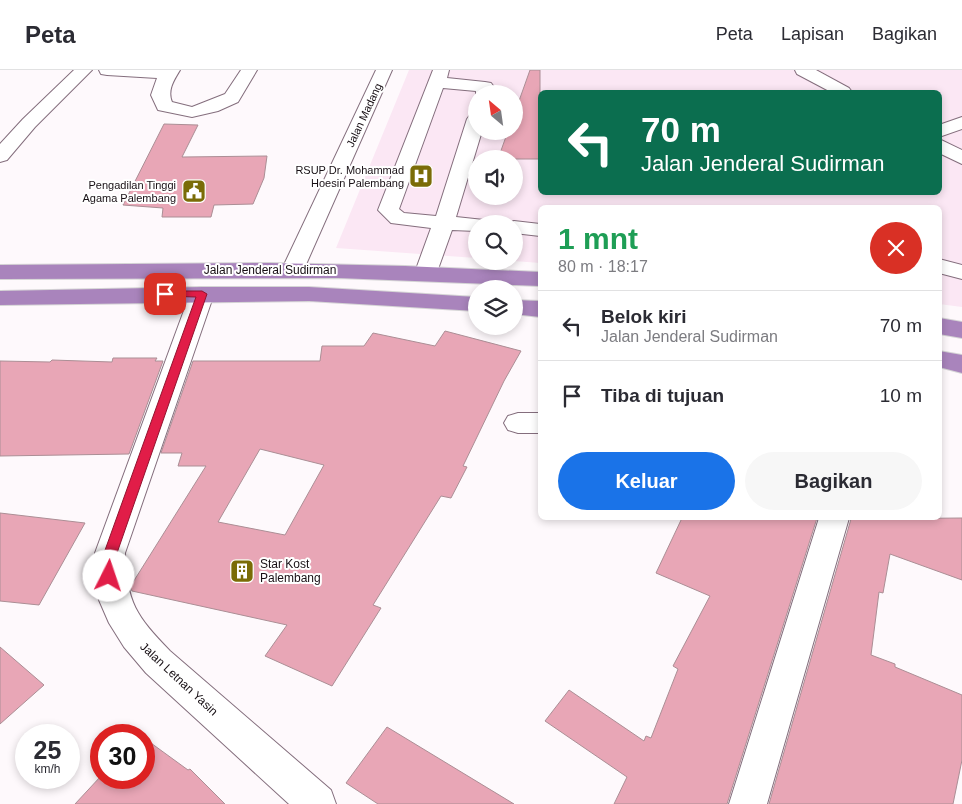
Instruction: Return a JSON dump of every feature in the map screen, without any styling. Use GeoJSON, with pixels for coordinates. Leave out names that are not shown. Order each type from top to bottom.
{"type":"FeatureCollection","features":[{"type":"Feature","properties":{"kind":"highway","name":"Jalan Jenderal Sudirman"},"geometry":{"type":"LineString","coordinates":[[0,272],[293,269],[426,272],[538,279]]}},
{"type":"Feature","properties":{"kind":"highway","name":"Jalan Jenderal Sudirman"},"geometry":{"type":"LineString","coordinates":[[0,298],[309,294],[468,304]]}},
{"type":"Feature","properties":{"kind":"highway"},"geometry":{"type":"LineString","coordinates":[[523,308],[538,309]]}},
{"type":"Feature","properties":{"kind":"highway"},"geometry":{"type":"LineString","coordinates":[[942,327],[962,330]]}},
{"type":"Feature","properties":{"kind":"highway"},"geometry":{"type":"LineString","coordinates":[[942,360],[962,364]]}},
{"type":"Feature","properties":{"kind":"street"},"geometry":{"type":"LineString","coordinates":[[0,156],[29,123],[84,70]]}},
{"type":"Feature","properties":{"kind":"street"},"geometry":{"type":"LineString","coordinates":[[107,70],[170,72],[160,95],[164,106],[192,112],[212,107],[232,98],[249,70]]}},
{"type":"Feature","properties":{"kind":"street","name":"Jalan Madang"},"geometry":{"type":"LineString","coordinates":[[293,269],[384,70]]}},
{"type":"Feature","properties":{"kind":"street"},"geometry":{"type":"LineString","coordinates":[[803,70],[839,90]]}},
{"type":"Feature","properties":{"kind":"street"},"geometry":{"type":"LineString","coordinates":[[468,224],[398,218],[388,210],[439,76],[477,85]]}},
{"type":"Feature","properties":{"kind":"street"},"geometry":{"type":"LineString","coordinates":[[942,130],[962,123]]}},
{"type":"Feature","properties":{"kind":"street"},"geometry":{"type":"LineString","coordinates":[[426,272],[470,140]]}},
{"type":"Feature","properties":{"kind":"street"},"geometry":{"type":"LineString","coordinates":[[942,147],[962,158]]}},
{"type":"Feature","properties":{"kind":"street"},"geometry":{"type":"LineString","coordinates":[[523,228],[538,230]]}},
{"type":"Feature","properties":{"kind":"street"},"geometry":{"type":"LineString","coordinates":[[942,267],[962,272]]}},
{"type":"Feature","properties":{"kind":"street","name":"Jalan Letnan Yasin"},"geometry":{"type":"LineString","coordinates":[[202,294],[110,553],[109,576],[113,598],[122,619],[140,644],[317,804]]}},
{"type":"Feature","properties":{"kind":"street"},"geometry":{"type":"LineString","coordinates":[[748,804],[833,520]]}},
{"type":"Feature","properties":{"kind":"shaded area","name":"RSUP Dr. Mohammad Hoesin Palembang"},"geometry":{"type":"Polygon","coordinates":[[[409,70],[962,70],[962,307],[942,304],[942,205],[538,205],[538,263],[523,262],[523,215],[468,215],[468,257],[336,248],[409,70]]]}},
{"type":"Feature","properties":{"kind":"building"},"geometry":{"type":"Polygon","coordinates":[[[530,70],[540,70],[540,90],[538,90],[538,159],[523,159],[523,150],[501,150],[505,140],[523,140],[523,90],[530,70]]]}},
{"type":"Feature","properties":{"kind":"building"},"geometry":{"type":"Polygon","coordinates":[[[164,124],[198,125],[182,157],[267,156],[264,178],[253,204],[214,205],[211,217],[162,217],[163,208],[123,205],[164,124]]]}},
{"type":"Feature","properties":{"kind":"building"},"geometry":{"type":"Polygon","coordinates":[[[445,331],[521,351],[504,381],[463,466],[467,467],[451,498],[441,496],[373,605],[381,608],[332,686],[265,656],[287,625],[132,591],[130,587],[206,466],[178,466],[182,453],[161,453],[193,361],[320,361],[322,346],[364,346],[373,333],[435,346],[445,331]],[[260,449],[218,522],[285,535],[324,465],[260,449]]]}},
{"type":"Feature","properties":{"kind":"building"},"geometry":{"type":"Polygon","coordinates":[[[113,358],[157,358],[155,361],[163,361],[129,454],[0,456],[0,361],[112,362],[113,358]]]}},
{"type":"Feature","properties":{"kind":"building"},"geometry":{"type":"Polygon","coordinates":[[[0,513],[85,523],[39,605],[0,601],[0,513]]]}},
{"type":"Feature","properties":{"kind":"building"},"geometry":{"type":"Polygon","coordinates":[[[942,518],[962,518],[962,580],[890,554],[883,593],[879,592],[871,655],[962,695],[962,760],[953,804],[769,804],[851,520],[942,520],[942,518]]]}},
{"type":"Feature","properties":{"kind":"building"},"geometry":{"type":"Polygon","coordinates":[[[681,520],[816,520],[727,804],[614,804],[627,777],[545,721],[569,690],[644,741],[646,736],[651,738],[678,669],[673,666],[710,596],[656,573],[681,520]]]}},
{"type":"Feature","properties":{"kind":"building"},"geometry":{"type":"Polygon","coordinates":[[[0,647],[44,685],[0,724],[0,647]]]}},
{"type":"Feature","properties":{"kind":"building"},"geometry":{"type":"Polygon","coordinates":[[[387,727],[514,804],[378,804],[346,783],[387,727]]]}},
{"type":"Feature","properties":{"kind":"building"},"geometry":{"type":"Polygon","coordinates":[[[155,746],[188,770],[190,769],[225,804],[75,804],[90,788],[155,789],[155,746]]]}},
{"type":"Feature","properties":{"kind":"place","name":"RSUP Dr. Mohammad Hoesin Palembang"},"geometry":{"type":"Point","coordinates":[421,176]}},
{"type":"Feature","properties":{"kind":"place","name":"Pengadilan Tinggi Agama Palembang"},"geometry":{"type":"Point","coordinates":[194,191]}},
{"type":"Feature","properties":{"kind":"place","name":"Star Kost Palembang"},"geometry":{"type":"Point","coordinates":[242,571]}},
{"type":"Feature","properties":{"kind":"route"},"geometry":{"type":"LineString","coordinates":[[109,576],[110,553],[202,294],[165,294]]}}]}
